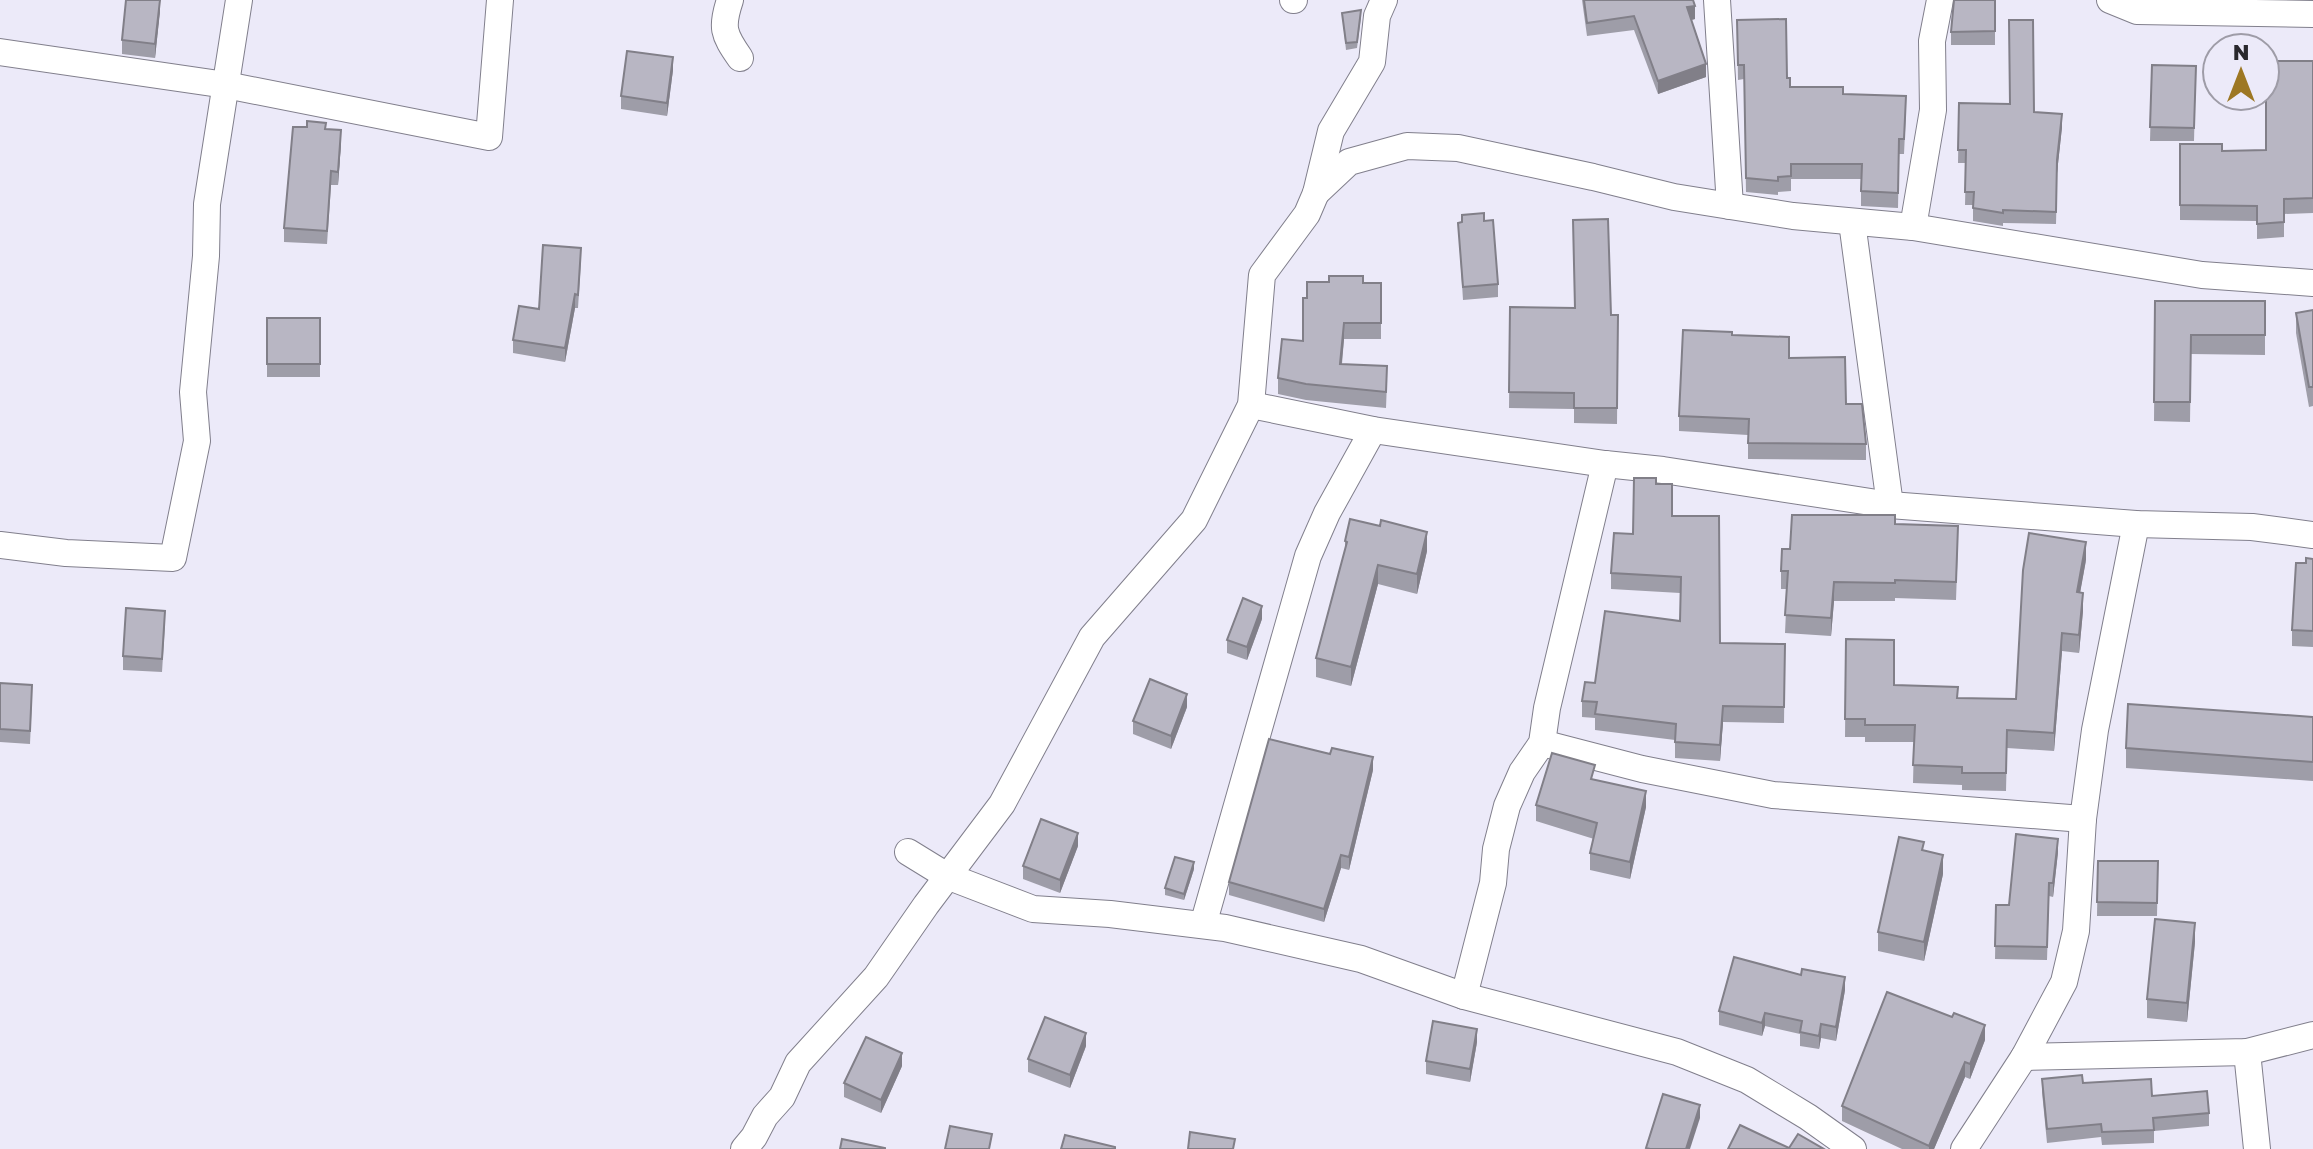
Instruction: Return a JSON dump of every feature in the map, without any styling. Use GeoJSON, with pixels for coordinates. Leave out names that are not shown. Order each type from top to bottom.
{"type":"FeatureCollection","features":[{"type":"Feature","properties":{"kind":"street"},"geometry":{"type":"LineString","coordinates":[[0,545],[66,553],[173,558],[197,441],[193,392],[206,256],[207,204],[239,0]]}},
{"type":"Feature","properties":{"kind":"street"},"geometry":{"type":"LineString","coordinates":[[0,52],[226,85],[489,137],[500,0]]}},
{"type":"Feature","properties":{"kind":"street"},"geometry":{"type":"LineString","coordinates":[[730,0],[723,21],[727,39],[740,58]]}},
{"type":"Feature","properties":{"kind":"street"},"geometry":{"type":"LineString","coordinates":[[744,1149],[765,1116],[782,1097],[798,1063],[876,977],[1002,804],[1092,637],[1194,520],[1251,405],[1262,275],[1307,214],[1316,193],[1331,131],[1372,62],[1377,16],[1384,0]]}},
{"type":"Feature","properties":{"kind":"street"},"geometry":{"type":"LineString","coordinates":[[1717,0],[1730,206]]}},
{"type":"Feature","properties":{"kind":"street"},"geometry":{"type":"LineString","coordinates":[[1913,227],[1933,110],[1932,41],[1940,0]]}},
{"type":"Feature","properties":{"kind":"street"},"geometry":{"type":"LineString","coordinates":[[2110,0],[2137,11],[2313,14]]}},
{"type":"Feature","properties":{"kind":"street"},"geometry":{"type":"LineString","coordinates":[[1316,193],[1349,162],[1407,146],[1458,148],[1674,197],[1730,206],[1913,227],[2202,275],[2313,283]]}},
{"type":"Feature","properties":{"kind":"street"},"geometry":{"type":"LineString","coordinates":[[1852,222],[1890,505]]}},
{"type":"Feature","properties":{"kind":"street"},"geometry":{"type":"LineString","coordinates":[[1251,405],[1373,430],[1890,505],[2136,524],[2252,527],[2313,535]]}},
{"type":"Feature","properties":{"kind":"street"},"geometry":{"type":"LineString","coordinates":[[1203,925],[1308,556],[1327,513],[1373,430]]}},
{"type":"Feature","properties":{"kind":"street"},"geometry":{"type":"LineString","coordinates":[[1464,996],[1493,883],[1496,849],[1507,806],[1522,772],[1542,743],[1547,708],[1605,464]]}},
{"type":"Feature","properties":{"kind":"street"},"geometry":{"type":"LineString","coordinates":[[1964,1149],[2024,1057],[2064,982],[2076,931],[2083,819],[2095,730],[2136,524]]}},
{"type":"Feature","properties":{"kind":"street"},"geometry":{"type":"LineString","coordinates":[[1542,743],[1642,769],[1773,795],[2083,819]]}},
{"type":"Feature","properties":{"kind":"street"},"geometry":{"type":"LineString","coordinates":[[908,852],[947,876],[1033,909],[1203,925],[1361,959],[1464,996],[1677,1052],[1747,1080],[1853,1149]]}},
{"type":"Feature","properties":{"kind":"street"},"geometry":{"type":"LineString","coordinates":[[2024,1057],[2247,1052],[2313,1035]]}},
{"type":"Feature","properties":{"kind":"street"},"geometry":{"type":"LineString","coordinates":[[2247,1052],[2257,1149]]}},
{"type":"Feature","properties":{"kind":"building"},"geometry":{"type":"Polygon","coordinates":[[[126,0],[160,0],[155,44],[122,40],[126,0]]]}},
{"type":"Feature","properties":{"kind":"building"},"geometry":{"type":"Polygon","coordinates":[[[1584,0],[1693,0],[1695,6],[1687,7],[1706,64],[1658,81],[1634,16],[1587,23],[1584,0]]]}},
{"type":"Feature","properties":{"kind":"building"},"geometry":{"type":"Polygon","coordinates":[[[1954,0],[1995,0],[1995,31],[1951,32],[1954,0]]]}},
{"type":"Feature","properties":{"kind":"building"},"geometry":{"type":"Polygon","coordinates":[[[1361,10],[1357,42],[1346,43],[1342,13],[1361,10]]]}},
{"type":"Feature","properties":{"kind":"building"},"geometry":{"type":"Polygon","coordinates":[[[1786,19],[1787,78],[1790,78],[1790,87],[1843,87],[1843,94],[1906,96],[1904,139],[1899,139],[1898,193],[1861,191],[1862,164],[1791,164],[1791,176],[1778,177],[1778,181],[1746,178],[1744,65],[1738,65],[1737,20],[1786,19]]]}},
{"type":"Feature","properties":{"kind":"building"},"geometry":{"type":"Polygon","coordinates":[[[2009,20],[2033,20],[2034,112],[2062,114],[2056,212],[2003,210],[2003,213],[1973,208],[1974,192],[1965,192],[1966,150],[1958,150],[1959,103],[2010,104],[2009,20]]]}},
{"type":"Feature","properties":{"kind":"building"},"geometry":{"type":"Polygon","coordinates":[[[627,51],[673,57],[667,103],[621,96],[627,51]]]}},
{"type":"Feature","properties":{"kind":"building"},"geometry":{"type":"Polygon","coordinates":[[[2281,61],[2313,61],[2313,198],[2284,199],[2284,222],[2257,224],[2257,206],[2180,205],[2180,144],[2222,144],[2222,151],[2266,150],[2266,112],[2281,112],[2281,61]]]}},
{"type":"Feature","properties":{"kind":"building"},"geometry":{"type":"Polygon","coordinates":[[[2152,65],[2196,66],[2194,128],[2150,127],[2152,65]]]}},
{"type":"Feature","properties":{"kind":"building"},"geometry":{"type":"Polygon","coordinates":[[[307,121],[326,123],[325,129],[341,130],[338,172],[331,171],[327,231],[284,228],[293,127],[307,127],[307,121]]]}},
{"type":"Feature","properties":{"kind":"building"},"geometry":{"type":"Polygon","coordinates":[[[1484,213],[1484,221],[1493,220],[1498,284],[1463,287],[1458,223],[1462,222],[1462,215],[1484,213]]]}},
{"type":"Feature","properties":{"kind":"building"},"geometry":{"type":"Polygon","coordinates":[[[1608,219],[1611,315],[1618,315],[1617,408],[1574,408],[1574,393],[1509,392],[1510,307],[1575,308],[1573,220],[1608,219]]]}},
{"type":"Feature","properties":{"kind":"building"},"geometry":{"type":"Polygon","coordinates":[[[543,245],[581,248],[578,295],[575,294],[565,348],[513,340],[519,306],[539,309],[543,245]]]}},
{"type":"Feature","properties":{"kind":"building"},"geometry":{"type":"Polygon","coordinates":[[[1329,276],[1363,276],[1363,283],[1381,283],[1381,323],[1344,323],[1340,364],[1387,366],[1386,392],[1278,378],[1282,339],[1303,341],[1303,298],[1307,298],[1307,282],[1329,282],[1329,276]]]}},
{"type":"Feature","properties":{"kind":"building"},"geometry":{"type":"Polygon","coordinates":[[[2155,301],[2265,301],[2265,335],[2191,335],[2190,402],[2154,402],[2155,301]]]}},
{"type":"Feature","properties":{"kind":"building"},"geometry":{"type":"Polygon","coordinates":[[[2313,310],[2313,387],[2309,387],[2296,313],[2313,310]]]}},
{"type":"Feature","properties":{"kind":"building"},"geometry":{"type":"Polygon","coordinates":[[[267,318],[320,318],[320,364],[267,364],[267,318]]]}},
{"type":"Feature","properties":{"kind":"building"},"geometry":{"type":"Polygon","coordinates":[[[1683,330],[1789,337],[1789,358],[1845,357],[1846,404],[1862,404],[1866,444],[1748,443],[1749,419],[1679,416],[1683,330]]]}},
{"type":"Feature","properties":{"kind":"building"},"geometry":{"type":"Polygon","coordinates":[[[1634,478],[1656,478],[1656,484],[1672,484],[1672,516],[1719,516],[1720,643],[1785,644],[1784,707],[1723,706],[1720,745],[1675,742],[1676,724],[1595,714],[1597,702],[1582,701],[1585,682],[1595,683],[1605,611],[1680,621],[1681,577],[1611,573],[1614,533],[1633,534],[1634,478]]]}},
{"type":"Feature","properties":{"kind":"building"},"geometry":{"type":"Polygon","coordinates":[[[1792,515],[1895,515],[1895,524],[1958,526],[1956,582],[1834,582],[1831,618],[1785,615],[1788,571],[1781,571],[1782,549],[1790,549],[1792,515]]]}},
{"type":"Feature","properties":{"kind":"building"},"geometry":{"type":"Polygon","coordinates":[[[1350,519],[1380,526],[1381,520],[1427,532],[1417,574],[1378,565],[1351,667],[1316,658],[1347,542],[1350,519]]]}},
{"type":"Feature","properties":{"kind":"building"},"geometry":{"type":"Polygon","coordinates":[[[2029,533],[2086,542],[2077,592],[2083,593],[2079,635],[2062,633],[2054,733],[2007,730],[2006,773],[1962,773],[1962,767],[1913,765],[1915,725],[1865,725],[1865,719],[1845,719],[1846,639],[1894,640],[1894,685],[1958,687],[1957,698],[2016,699],[2023,570],[2029,533]]]}},
{"type":"Feature","properties":{"kind":"building"},"geometry":{"type":"Polygon","coordinates":[[[2306,558],[2313,559],[2313,631],[2292,630],[2296,563],[2306,563],[2306,558]]]}},
{"type":"Feature","properties":{"kind":"building"},"geometry":{"type":"Polygon","coordinates":[[[1243,598],[1262,606],[1247,647],[1227,640],[1243,598]]]}},
{"type":"Feature","properties":{"kind":"building"},"geometry":{"type":"Polygon","coordinates":[[[126,608],[165,611],[162,659],[123,656],[126,608]]]}},
{"type":"Feature","properties":{"kind":"building"},"geometry":{"type":"Polygon","coordinates":[[[1150,679],[1187,694],[1171,736],[1133,721],[1150,679]]]}},
{"type":"Feature","properties":{"kind":"building"},"geometry":{"type":"Polygon","coordinates":[[[0,683],[32,685],[30,731],[0,729],[0,683]]]}},
{"type":"Feature","properties":{"kind":"building"},"geometry":{"type":"Polygon","coordinates":[[[2128,704],[2313,717],[2313,762],[2126,748],[2128,704]]]}},
{"type":"Feature","properties":{"kind":"building"},"geometry":{"type":"Polygon","coordinates":[[[1269,739],[1330,754],[1332,748],[1373,757],[1349,857],[1341,855],[1324,909],[1229,882],[1269,739]]]}},
{"type":"Feature","properties":{"kind":"building"},"geometry":{"type":"Polygon","coordinates":[[[1552,753],[1595,765],[1591,779],[1646,791],[1630,862],[1590,853],[1597,823],[1536,805],[1552,753]]]}},
{"type":"Feature","properties":{"kind":"building"},"geometry":{"type":"Polygon","coordinates":[[[1041,819],[1078,833],[1060,880],[1023,866],[1041,819]]]}},
{"type":"Feature","properties":{"kind":"building"},"geometry":{"type":"Polygon","coordinates":[[[2016,834],[2058,839],[2053,883],[2049,883],[2047,947],[1995,946],[1996,905],[2009,905],[2016,834]]]}},
{"type":"Feature","properties":{"kind":"building"},"geometry":{"type":"Polygon","coordinates":[[[1899,837],[1924,842],[1922,850],[1943,855],[1924,942],[1878,932],[1899,837]]]}},
{"type":"Feature","properties":{"kind":"building"},"geometry":{"type":"Polygon","coordinates":[[[1175,857],[1194,862],[1184,894],[1165,888],[1175,857]]]}},
{"type":"Feature","properties":{"kind":"building"},"geometry":{"type":"Polygon","coordinates":[[[2098,861],[2158,861],[2157,903],[2097,902],[2098,861]]]}},
{"type":"Feature","properties":{"kind":"building"},"geometry":{"type":"Polygon","coordinates":[[[2155,919],[2195,923],[2187,1003],[2147,999],[2155,919]]]}},
{"type":"Feature","properties":{"kind":"building"},"geometry":{"type":"Polygon","coordinates":[[[1734,957],[1801,975],[1802,969],[1845,977],[1836,1027],[1821,1024],[1819,1036],[1800,1032],[1802,1021],[1765,1013],[1762,1023],[1719,1011],[1734,957]]]}},
{"type":"Feature","properties":{"kind":"building"},"geometry":{"type":"Polygon","coordinates":[[[1887,992],[1952,1017],[1954,1013],[1985,1025],[1970,1064],[1965,1062],[1929,1146],[1842,1106],[1887,992]]]}},
{"type":"Feature","properties":{"kind":"building"},"geometry":{"type":"Polygon","coordinates":[[[1045,1017],[1086,1033],[1070,1075],[1028,1059],[1045,1017]]]}},
{"type":"Feature","properties":{"kind":"building"},"geometry":{"type":"Polygon","coordinates":[[[1433,1021],[1477,1029],[1470,1069],[1426,1061],[1433,1021]]]}},
{"type":"Feature","properties":{"kind":"building"},"geometry":{"type":"Polygon","coordinates":[[[866,1037],[902,1053],[881,1100],[844,1083],[866,1037]]]}},
{"type":"Feature","properties":{"kind":"building"},"geometry":{"type":"Polygon","coordinates":[[[2082,1075],[2083,1083],[2151,1079],[2152,1096],[2207,1091],[2209,1113],[2153,1118],[2154,1130],[2102,1132],[2101,1124],[2047,1129],[2042,1079],[2082,1075]]]}},
{"type":"Feature","properties":{"kind":"building"},"geometry":{"type":"Polygon","coordinates":[[[1663,1094],[1700,1105],[1686,1149],[1646,1148],[1663,1094]]]}},
{"type":"Feature","properties":{"kind":"building"},"geometry":{"type":"Polygon","coordinates":[[[1740,1125],[1789,1148],[1798,1134],[1824,1149],[1728,1149],[1740,1125]]]}},
{"type":"Feature","properties":{"kind":"building"},"geometry":{"type":"Polygon","coordinates":[[[950,1126],[992,1134],[989,1149],[945,1149],[950,1126]]]}},
{"type":"Feature","properties":{"kind":"building"},"geometry":{"type":"Polygon","coordinates":[[[1190,1132],[1235,1139],[1233,1149],[1188,1149],[1190,1132]]]}},
{"type":"Feature","properties":{"kind":"building"},"geometry":{"type":"Polygon","coordinates":[[[1065,1135],[1115,1147],[1115,1149],[1061,1149],[1065,1135]]]}},
{"type":"Feature","properties":{"kind":"building"},"geometry":{"type":"Polygon","coordinates":[[[842,1139],[885,1148],[885,1149],[840,1149],[842,1139]]]}}]}
